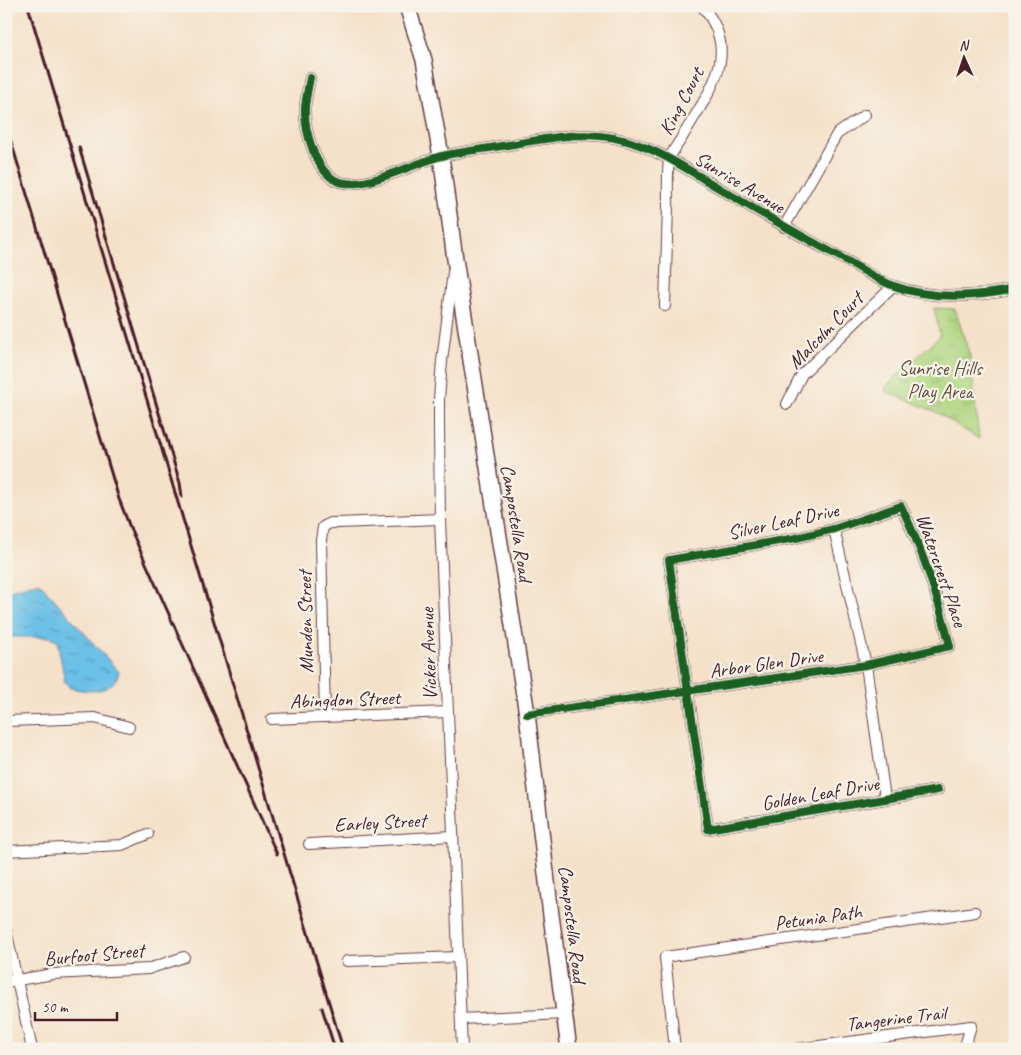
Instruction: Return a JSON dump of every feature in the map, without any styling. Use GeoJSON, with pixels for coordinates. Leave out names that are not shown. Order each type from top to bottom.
{"type":"FeatureCollection","features":[{"type":"Feature","properties":{"kind":"main road","name":"Campostella Road"},"geometry":{"type":"LineString","coordinates":[[407,6],[424,60],[527,714],[569,1049]]}},
{"type":"Feature","properties":{"kind":"street","name":"King Court"},"geometry":{"type":"LineString","coordinates":[[664,306],[669,159],[716,78],[721,62],[722,49],[716,25],[702,6]]}},
{"type":"Feature","properties":{"kind":"street","name":"Sunrise Avenue"},"geometry":{"type":"LineString","coordinates":[[310,78],[305,109],[310,138],[318,164],[326,174],[338,181],[352,184],[373,180],[440,156],[572,136],[600,136],[634,142],[669,159],[784,227],[893,286],[939,295],[1015,290]]}},
{"type":"Feature","properties":{"kind":"street"},"geometry":{"type":"LineString","coordinates":[[784,227],[837,134],[865,115]]}},
{"type":"Feature","properties":{"kind":"street","name":"Vicker Avenue"},"geometry":{"type":"LineString","coordinates":[[455,259],[439,399],[440,519],[462,1049]]}},
{"type":"Feature","properties":{"kind":"street","name":"Malcolm Court"},"geometry":{"type":"LineString","coordinates":[[787,404],[802,374],[893,286]]}},
{"type":"Feature","properties":{"kind":"street","name":"Silver Leaf Drive"},"geometry":{"type":"LineString","coordinates":[[688,690],[669,560],[758,546],[834,529],[901,506]]}},
{"type":"Feature","properties":{"kind":"street","name":"Watercrest Place"},"geometry":{"type":"LineString","coordinates":[[901,506],[926,561],[950,646]]}},
{"type":"Feature","properties":{"kind":"street","name":"Munden Street"},"geometry":{"type":"LineString","coordinates":[[325,717],[321,540],[323,527],[330,523],[338,522],[440,519]]}},
{"type":"Feature","properties":{"kind":"street"},"geometry":{"type":"LineString","coordinates":[[834,529],[866,665],[885,798]]}},
{"type":"Feature","properties":{"kind":"street","name":"Arbor Glen Drive"},"geometry":{"type":"LineString","coordinates":[[527,714],[866,665],[950,646]]}},
{"type":"Feature","properties":{"kind":"street","name":"Golden Leaf Drive"},"geometry":{"type":"LineString","coordinates":[[688,690],[708,829],[938,790]]}},
{"type":"Feature","properties":{"kind":"street","name":"Abingdon Street"},"geometry":{"type":"LineString","coordinates":[[272,718],[448,712]]}},
{"type":"Feature","properties":{"kind":"street"},"geometry":{"type":"LineString","coordinates":[[6,721],[95,718],[130,727]]}},
{"type":"Feature","properties":{"kind":"street"},"geometry":{"type":"LineString","coordinates":[[6,851],[122,845],[148,834]]}},
{"type":"Feature","properties":{"kind":"street","name":"Earley Street"},"geometry":{"type":"LineString","coordinates":[[309,844],[453,836]]}},
{"type":"Feature","properties":{"kind":"street","name":"Petunia Path"},"geometry":{"type":"LineString","coordinates":[[675,1049],[665,957],[975,912]]}},
{"type":"Feature","properties":{"kind":"street"},"geometry":{"type":"LineString","coordinates":[[6,930],[11,981],[32,1049]]}},
{"type":"Feature","properties":{"kind":"street","name":"Burfoot Street"},"geometry":{"type":"LineString","coordinates":[[11,981],[53,974],[148,969],[184,957]]}},
{"type":"Feature","properties":{"kind":"street"},"geometry":{"type":"LineString","coordinates":[[347,961],[458,957]]}},
{"type":"Feature","properties":{"kind":"street"},"geometry":{"type":"LineString","coordinates":[[461,1019],[564,1014]]}},
{"type":"Feature","properties":{"kind":"street","name":"Tangerine Trail"},"geometry":{"type":"LineString","coordinates":[[796,1049],[841,1046],[971,1026],[964,1049]]}},
{"type":"Feature","properties":{"kind":"green space","name":"Sunrise Hills Play Area"},"geometry":{"type":"Polygon","coordinates":[[[934,308],[955,309],[970,356],[979,439],[936,412],[885,391],[887,385],[940,336],[934,308]]]}},
{"type":"Feature","properties":{"kind":"water"},"geometry":{"type":"Polygon","coordinates":[[[39,582],[119,672],[111,685],[92,691],[70,688],[65,682],[57,640],[51,637],[6,637],[6,591],[39,582]]]}},
{"type":"Feature","properties":{"kind":"railway"},"geometry":{"type":"LineString","coordinates":[[28,6],[343,1049]]}},
{"type":"Feature","properties":{"kind":"railway"},"geometry":{"type":"LineString","coordinates":[[6,125],[119,499],[131,530],[277,854]]}},
{"type":"Feature","properties":{"kind":"railway"},"geometry":{"type":"LineString","coordinates":[[79,147],[180,483],[182,497]]}},
{"type":"Feature","properties":{"kind":"railway"},"geometry":{"type":"LineString","coordinates":[[322,1008],[335,1049]]}},
{"type":"Feature","properties":{"kind":"cycle path"},"geometry":{"type":"LineString","coordinates":[[310,78],[305,107],[306,127],[317,159],[329,176],[337,181],[361,183],[375,180],[442,156],[542,139],[577,135],[615,138],[629,141],[656,152],[874,277],[894,286],[923,294],[954,296],[985,294],[1015,289]]}},
{"type":"Feature","properties":{"kind":"cycle path"},"geometry":{"type":"LineString","coordinates":[[527,714],[866,665],[950,646],[929,574],[901,506],[834,529],[796,538],[669,560],[708,829],[938,790]]}}]}
